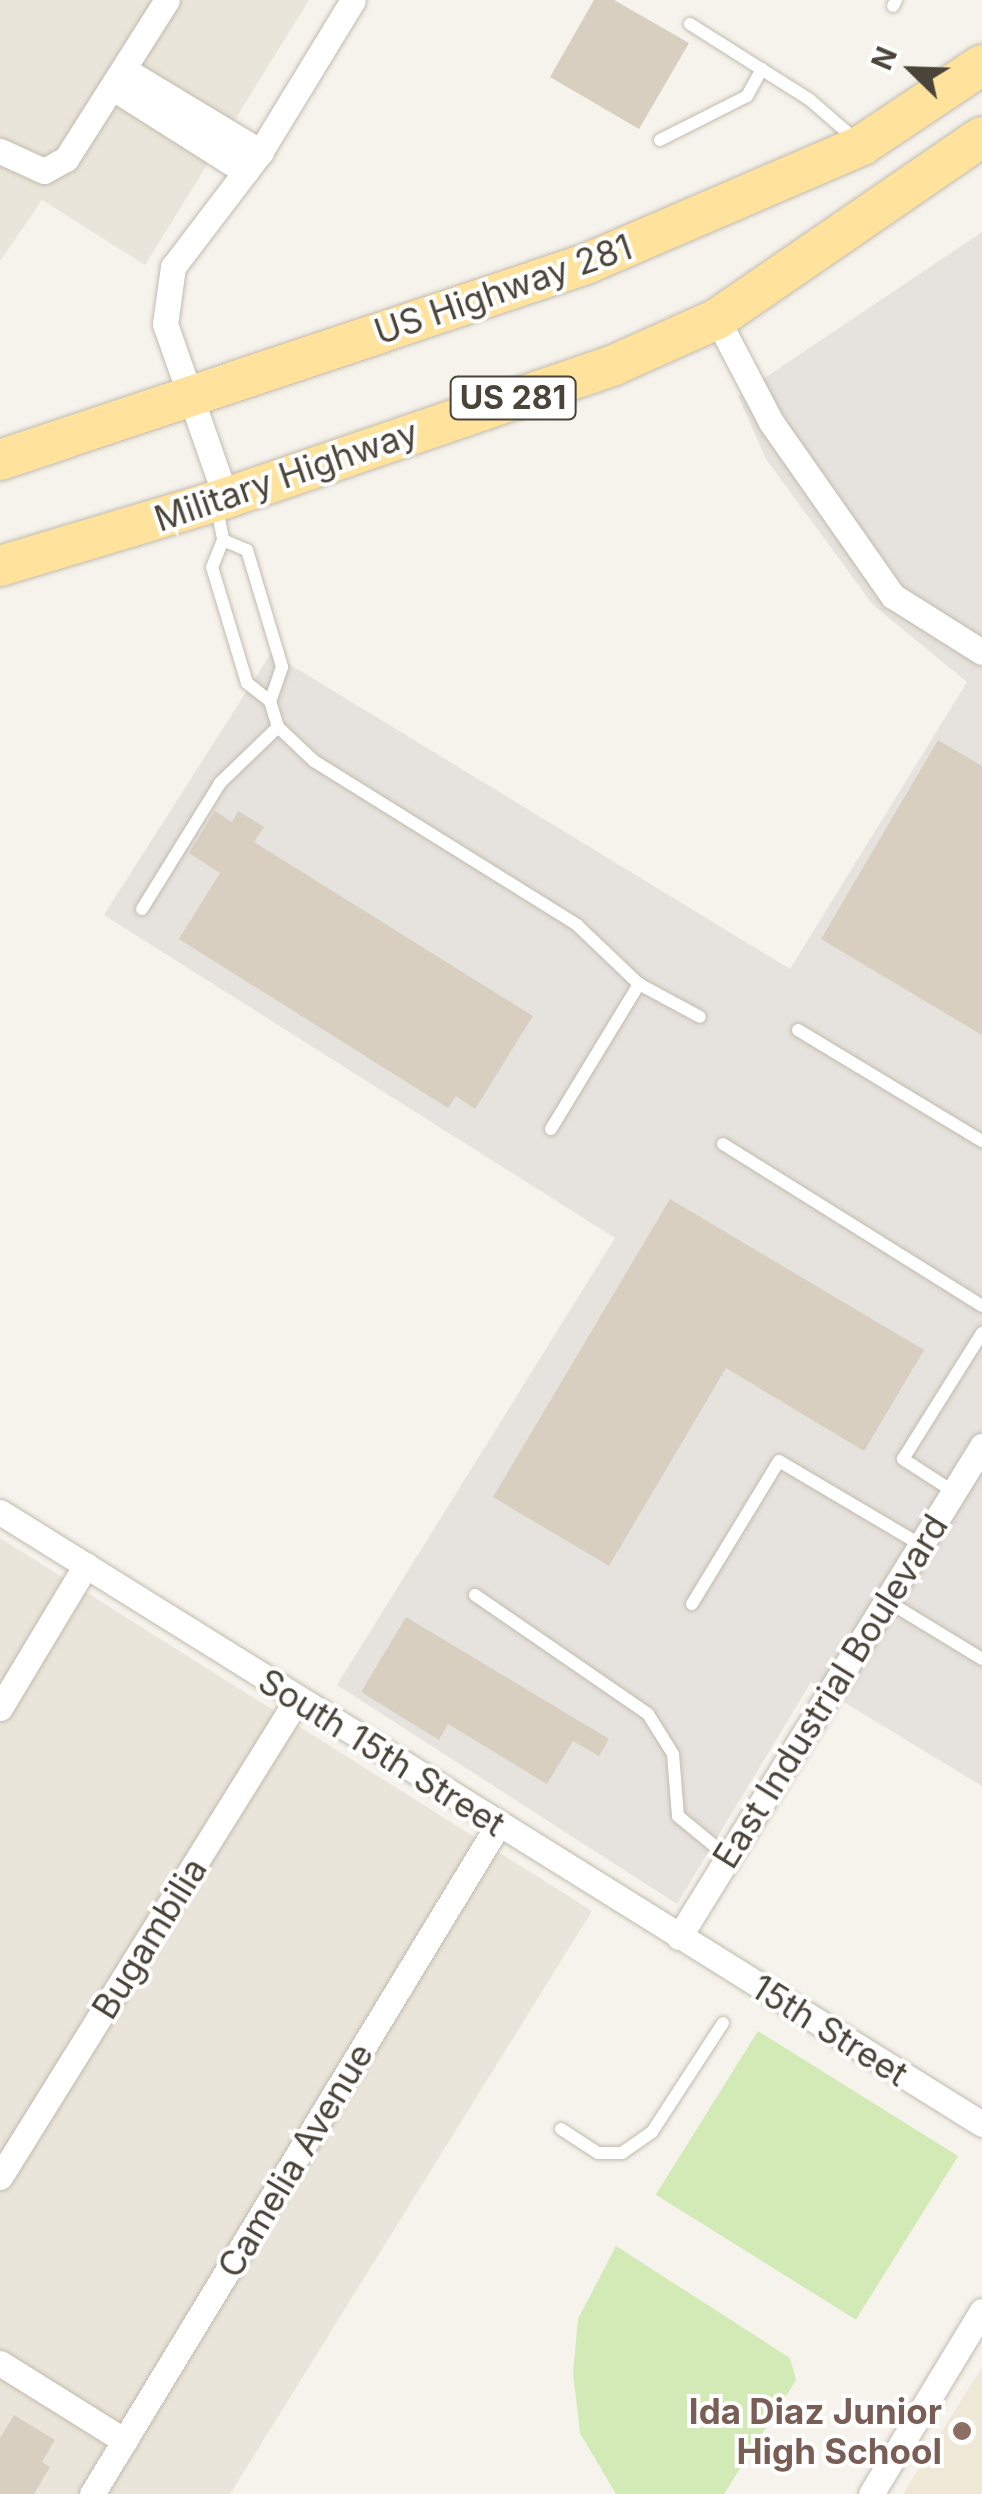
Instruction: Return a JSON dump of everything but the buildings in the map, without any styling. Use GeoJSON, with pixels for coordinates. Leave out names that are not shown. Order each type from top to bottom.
{"type":"FeatureCollection","features":[{"type":"Feature","properties":{"kind":"main road","name":"US Highway 281"},"geometry":{"type":"LineString","coordinates":[[0,460],[586,264],[862,145],[982,65]]}},
{"type":"Feature","properties":{"kind":"main road","name":"Military Highway"},"geometry":{"type":"LineString","coordinates":[[0,566],[222,513],[614,365],[717,319],[982,137]]}},
{"type":"Feature","properties":{"kind":"street"},"geometry":{"type":"LineString","coordinates":[[0,150],[44,172],[66,159],[167,0]]}},
{"type":"Feature","properties":{"kind":"street"},"geometry":{"type":"LineString","coordinates":[[222,513],[193,394],[165,324],[174,267],[253,162],[353,0]]}},
{"type":"Feature","properties":{"kind":"street"},"geometry":{"type":"LineString","coordinates":[[119,79],[253,162]]}},
{"type":"Feature","properties":{"kind":"street"},"geometry":{"type":"LineString","coordinates":[[717,319],[771,422],[892,596],[982,652]]}},
{"type":"Feature","properties":{"kind":"street","name":"East Industrial Boulevard"},"geometry":{"type":"LineString","coordinates":[[679,1937],[982,1446]]}},
{"type":"Feature","properties":{"kind":"street"},"geometry":{"type":"LineString","coordinates":[[0,1512],[86,1565],[0,1708]]}},
{"type":"Feature","properties":{"kind":"street","name":"South 15th Street"},"geometry":{"type":"LineString","coordinates":[[86,1565],[679,1937]]}},
{"type":"Feature","properties":{"kind":"street","name":"Bugambilia"},"geometry":{"type":"LineString","coordinates":[[0,2177],[298,1698]]}},
{"type":"Feature","properties":{"kind":"street","name":"Camelia Avenue"},"geometry":{"type":"LineString","coordinates":[[92,2494],[498,1825]]}},
{"type":"Feature","properties":{"kind":"street","name":"15th Street"},"geometry":{"type":"LineString","coordinates":[[679,1937],[982,2124]]}},
{"type":"Feature","properties":{"kind":"street"},"geometry":{"type":"LineString","coordinates":[[871,2494],[982,2311]]}},
{"type":"Feature","properties":{"kind":"street"},"geometry":{"type":"LineString","coordinates":[[0,2363],[125,2441]]}},
{"type":"Feature","properties":{"kind":"lane"},"geometry":{"type":"LineString","coordinates":[[690,24],[810,100],[862,145]]}},
{"type":"Feature","properties":{"kind":"lane"},"geometry":{"type":"LineString","coordinates":[[660,140],[747,96],[762,69]]}},
{"type":"Feature","properties":{"kind":"lane"},"geometry":{"type":"LineString","coordinates":[[222,513],[212,567],[247,683],[270,701],[278,727],[314,761],[577,925],[639,984],[700,1016]]}},
{"type":"Feature","properties":{"kind":"lane"},"geometry":{"type":"LineString","coordinates":[[222,513],[247,550],[282,667],[270,701]]}},
{"type":"Feature","properties":{"kind":"lane"},"geometry":{"type":"LineString","coordinates":[[142,910],[220,783],[278,727]]}},
{"type":"Feature","properties":{"kind":"lane"},"geometry":{"type":"LineString","coordinates":[[551,1128],[639,984]]}},
{"type":"Feature","properties":{"kind":"lane"},"geometry":{"type":"LineString","coordinates":[[798,1030],[982,1142]]}},
{"type":"Feature","properties":{"kind":"lane"},"geometry":{"type":"LineString","coordinates":[[723,1144],[982,1306]]}},
{"type":"Feature","properties":{"kind":"lane"},"geometry":{"type":"LineString","coordinates":[[954,1492],[903,1459],[982,1333]]}},
{"type":"Feature","properties":{"kind":"lane"},"geometry":{"type":"LineString","coordinates":[[692,1604],[779,1461],[921,1544]]}},
{"type":"Feature","properties":{"kind":"lane"},"geometry":{"type":"LineString","coordinates":[[475,1595],[648,1714],[673,1754],[678,1816],[728,1857]]}},
{"type":"Feature","properties":{"kind":"lane"},"geometry":{"type":"LineString","coordinates":[[887,1601],[982,1659]]}},
{"type":"Feature","properties":{"kind":"lane"},"geometry":{"type":"LineString","coordinates":[[561,2129],[598,2153],[622,2153],[652,2132],[723,2023]]}},
{"type":"Feature","properties":{"kind":"shaded area"},"geometry":{"type":"Polygon","coordinates":[[[0,0],[309,0],[145,265],[42,200],[0,261],[0,0]]]}},
{"type":"Feature","properties":{"kind":"shaded area"},"geometry":{"type":"Polygon","coordinates":[[[982,232],[982,1786],[811,1682],[677,1904],[337,1685],[615,1238],[104,915],[271,653],[790,969],[967,682],[873,605],[766,459],[738,396],[982,232]]]}},
{"type":"Feature","properties":{"kind":"shaded area"},"geometry":{"type":"Polygon","coordinates":[[[0,1538],[592,1911],[230,2494],[0,2494],[0,1538]]]}},
{"type":"Feature","properties":{"kind":"shaded area","name":"Ida Diaz Junior High School"},"geometry":{"type":"Polygon","coordinates":[[[982,2367],[982,2494],[903,2494],[982,2367]]]}},
{"type":"Feature","properties":{"kind":"green space"},"geometry":{"type":"Polygon","coordinates":[[[758,2031],[958,2156],[856,2320],[656,2195],[758,2031]]]}},
{"type":"Feature","properties":{"kind":"green space"},"geometry":{"type":"Polygon","coordinates":[[[616,2246],[790,2358],[796,2380],[724,2494],[616,2494],[580,2433],[573,2373],[578,2319],[616,2246]]]}},
{"type":"Feature","properties":{"kind":"place","name":"Ida Diaz Junior High School"},"geometry":{"type":"Point","coordinates":[962,2431]}}]}
